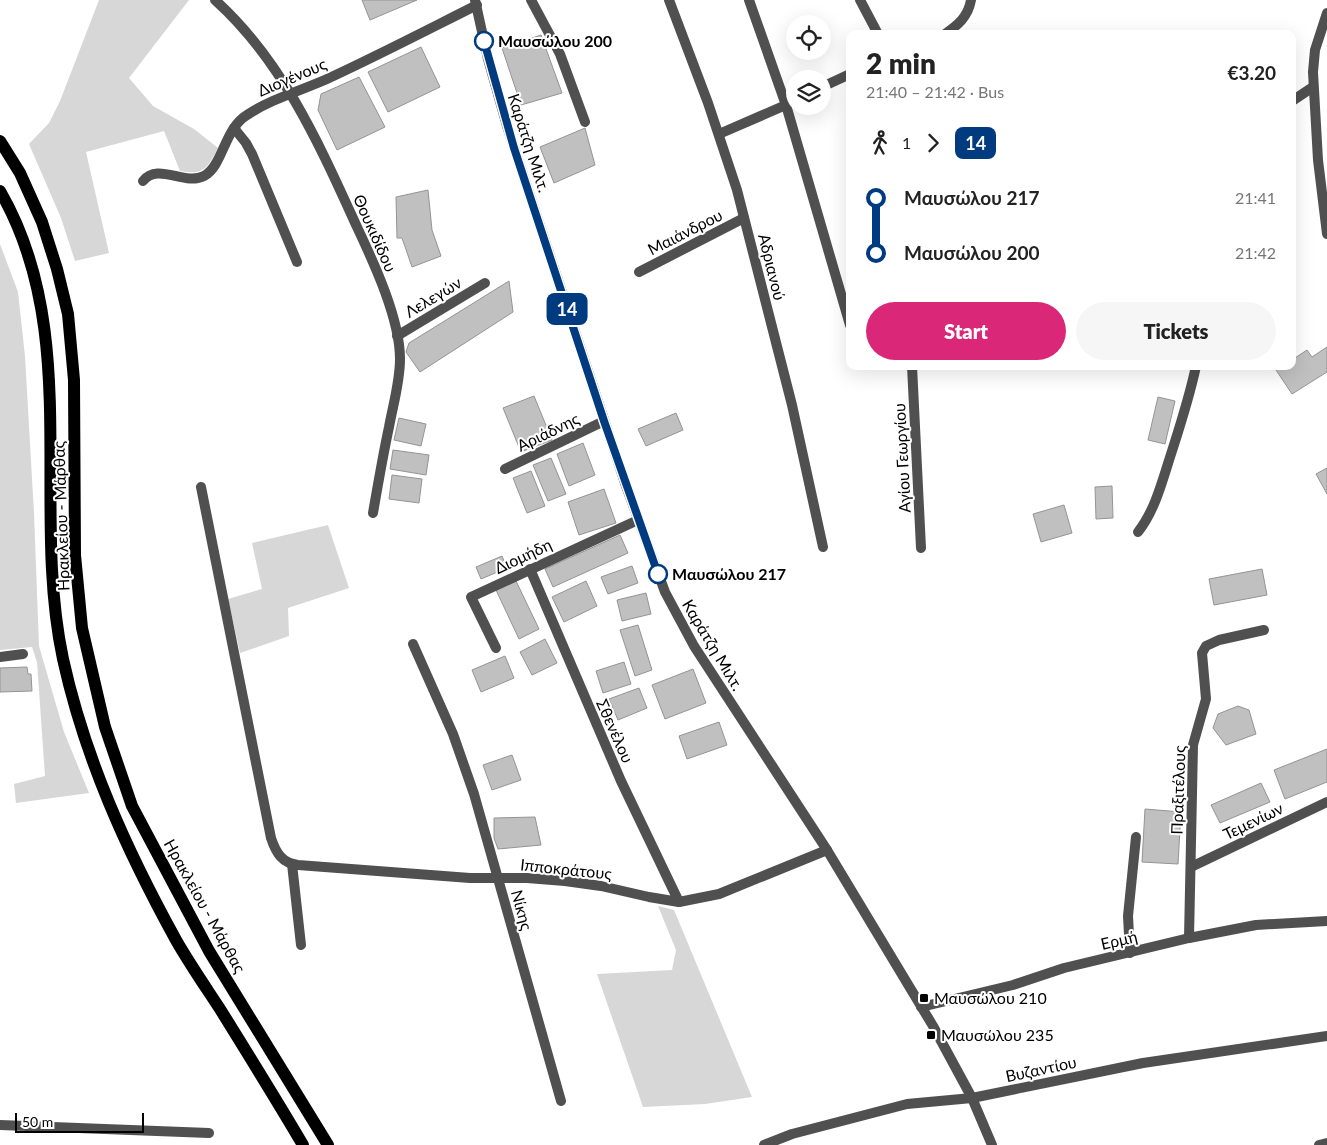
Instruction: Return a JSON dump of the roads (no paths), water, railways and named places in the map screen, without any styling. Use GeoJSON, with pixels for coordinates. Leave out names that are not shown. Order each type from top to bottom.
{"type":"FeatureCollection","features":[{"type":"Feature","properties":{"kind":"main road","name":"Ηρακλείου - Μάρθας"},"geometry":{"type":"LineString","coordinates":[[0,141],[20,173],[42,222],[57,269],[68,314],[74,380],[75,555],[82,628],[106,727],[132,806],[209,951],[328,1145]]}},
{"type":"Feature","properties":{"kind":"main road","name":"Ηρακλείου - Μάρθας"},"geometry":{"type":"LineString","coordinates":[[0,191],[26,247],[40,297],[45,324],[50,381],[50,557],[63,657],[78,718],[94,769],[118,826],[177,941],[303,1145]]}},
{"type":"Feature","properties":{"kind":"street","name":"Θουκιδίδου"},"geometry":{"type":"LineString","coordinates":[[215,0],[256,44],[290,94],[322,152],[364,242],[384,292],[397,336],[400,359],[373,512]]}},
{"type":"Feature","properties":{"kind":"street"},"geometry":{"type":"LineString","coordinates":[[531,0],[560,54],[585,122]]}},
{"type":"Feature","properties":{"kind":"street","name":"Αδριανού"},"geometry":{"type":"LineString","coordinates":[[670,0],[719,134],[744,218],[792,405],[823,547]]}},
{"type":"Feature","properties":{"kind":"street"},"geometry":{"type":"LineString","coordinates":[[749,0],[786,91]]}},
{"type":"Feature","properties":{"kind":"street"},"geometry":{"type":"LineString","coordinates":[[860,0],[876,30]]}},
{"type":"Feature","properties":{"kind":"street"},"geometry":{"type":"LineString","coordinates":[[950,30],[966,17],[971,0]]}},
{"type":"Feature","properties":{"kind":"street","name":"Διογένους"},"geometry":{"type":"LineString","coordinates":[[142,181],[154,173],[191,179],[203,176],[213,167],[234,128],[246,115],[350,68],[476,2]]}},
{"type":"Feature","properties":{"kind":"street","name":"Καράτζη Μιλτ."},"geometry":{"type":"LineString","coordinates":[[476,2],[490,67],[507,126],[604,421],[638,520],[663,585],[683,628],[826,850],[947,1049],[972,1098],[992,1145]]}},
{"type":"Feature","properties":{"kind":"street"},"geometry":{"type":"LineString","coordinates":[[1327,13],[1313,59],[1318,160],[1327,234]]}},
{"type":"Feature","properties":{"kind":"street"},"geometry":{"type":"LineString","coordinates":[[831,83],[846,76]]}},
{"type":"Feature","properties":{"kind":"street"},"geometry":{"type":"LineString","coordinates":[[1296,98],[1313,87]]}},
{"type":"Feature","properties":{"kind":"street"},"geometry":{"type":"LineString","coordinates":[[719,134],[786,105]]}},
{"type":"Feature","properties":{"kind":"street"},"geometry":{"type":"LineString","coordinates":[[794,115],[846,310]]}},
{"type":"Feature","properties":{"kind":"street"},"geometry":{"type":"LineString","coordinates":[[234,128],[252,154],[297,262]]}},
{"type":"Feature","properties":{"kind":"street","name":"Μαιάνδρου"},"geometry":{"type":"LineString","coordinates":[[639,272],[744,218]]}},
{"type":"Feature","properties":{"kind":"street","name":"Λελεγών"},"geometry":{"type":"LineString","coordinates":[[397,336],[485,283]]}},
{"type":"Feature","properties":{"kind":"street","name":"Αγίου Γεωργίου"},"geometry":{"type":"LineString","coordinates":[[912,370],[921,548]]}},
{"type":"Feature","properties":{"kind":"street"},"geometry":{"type":"LineString","coordinates":[[1138,532],[1146,521],[1157,496],[1190,395],[1195,370]]}},
{"type":"Feature","properties":{"kind":"street","name":"Αριάδνης"},"geometry":{"type":"LineString","coordinates":[[505,469],[604,421]]}},
{"type":"Feature","properties":{"kind":"street"},"geometry":{"type":"LineString","coordinates":[[201,486],[271,838],[278,855],[292,864],[301,945]]}},
{"type":"Feature","properties":{"kind":"street","name":"Διομήδη"},"geometry":{"type":"LineString","coordinates":[[496,648],[471,598],[638,520]]}},
{"type":"Feature","properties":{"kind":"street","name":"Σθενέλου"},"geometry":{"type":"LineString","coordinates":[[530,569],[621,780],[679,902]]}},
{"type":"Feature","properties":{"kind":"street","name":"Πραξιτέλους"},"geometry":{"type":"LineString","coordinates":[[1189,938],[1193,745],[1206,699],[1202,653],[1206,646],[1219,640],[1264,630]]}},
{"type":"Feature","properties":{"kind":"street","name":"Νίκης"},"geometry":{"type":"LineString","coordinates":[[414,644],[453,734],[476,801],[561,1102]]}},
{"type":"Feature","properties":{"kind":"street"},"geometry":{"type":"LineString","coordinates":[[0,658],[23,654]]}},
{"type":"Feature","properties":{"kind":"street","name":"Τεμενίων"},"geometry":{"type":"LineString","coordinates":[[1191,867],[1327,802]]}},
{"type":"Feature","properties":{"kind":"street"},"geometry":{"type":"LineString","coordinates":[[1130,953],[1128,916],[1136,838]]}},
{"type":"Feature","properties":{"kind":"street","name":"Ιπποκράτους"},"geometry":{"type":"LineString","coordinates":[[292,864],[470,878],[589,884],[679,902],[719,894],[826,850]]}},
{"type":"Feature","properties":{"kind":"street","name":"Ερμή"},"geometry":{"type":"LineString","coordinates":[[921,1006],[1013,985],[1064,968],[1189,938],[1256,925],[1327,921]]}},
{"type":"Feature","properties":{"kind":"street","name":"Βυζαντίου"},"geometry":{"type":"LineString","coordinates":[[764,1145],[792,1134],[907,1104],[972,1098],[1143,1063],[1327,1036]]}},
{"type":"Feature","properties":{"kind":"street"},"geometry":{"type":"LineString","coordinates":[[0,1125],[209,1133]]}},
{"type":"Feature","properties":{"kind":"street"},"geometry":{"type":"LineString","coordinates":[[1319,1145],[1327,1143]]}},
{"type":"Feature","properties":{"kind":"place","name":"Μαυσώλου 200"},"geometry":{"type":"Point","coordinates":[484,41]}},
{"type":"Feature","properties":{"kind":"place","name":"Μαυσώλου 217"},"geometry":{"type":"Point","coordinates":[658,574]}},
{"type":"Feature","properties":{"kind":"place","name":"Μαυσώλου 210"},"geometry":{"type":"Point","coordinates":[924,998]}},
{"type":"Feature","properties":{"kind":"place","name":"Μαυσώλου 235"},"geometry":{"type":"Point","coordinates":[931,1035]}}]}
